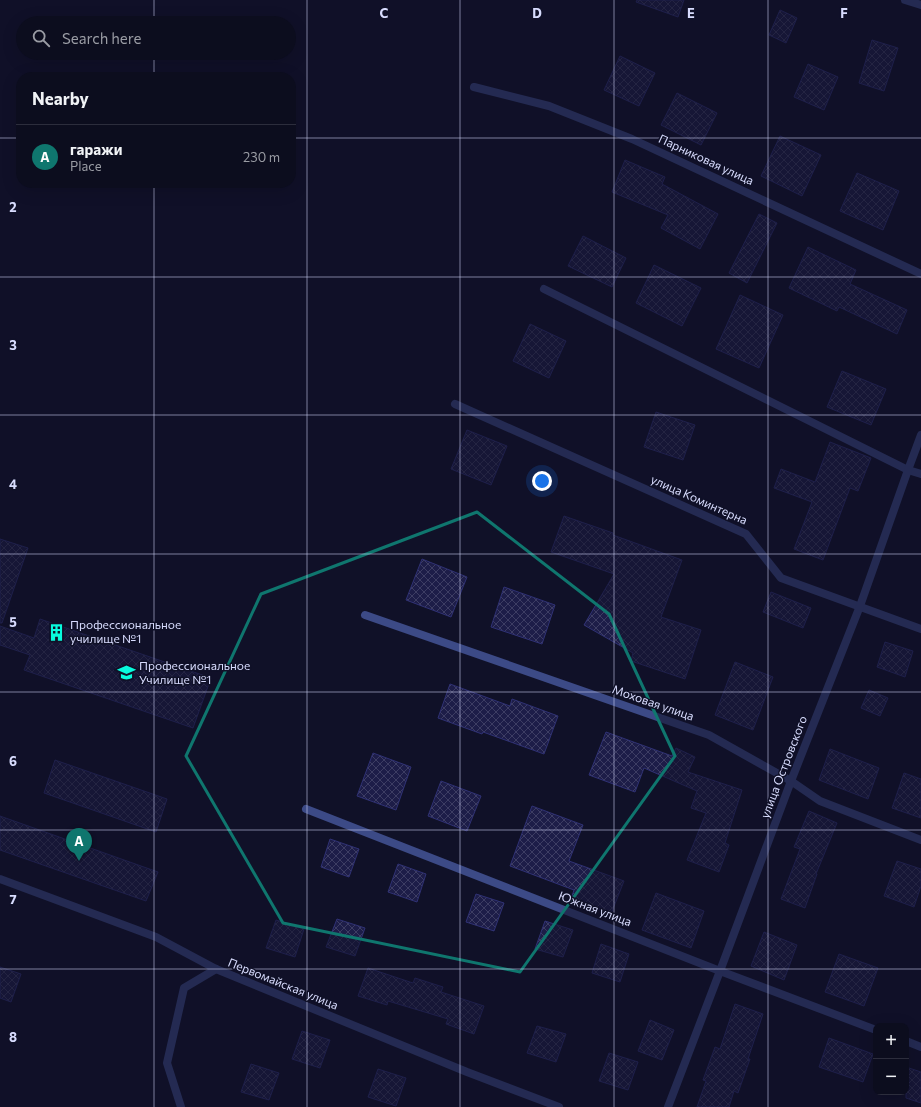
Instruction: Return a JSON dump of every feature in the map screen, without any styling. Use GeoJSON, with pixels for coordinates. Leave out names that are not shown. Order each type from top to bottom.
{"type":"FeatureCollection","features":[{"type":"Feature","properties":{"kind":"street"},"geometry":{"type":"LineString","coordinates":[[905,0],[921,5]]}},
{"type":"Feature","properties":{"kind":"street","name":"Парниковая улица"},"geometry":{"type":"LineString","coordinates":[[474,87],[549,106],[632,138],[921,274]]}},
{"type":"Feature","properties":{"kind":"street"},"geometry":{"type":"LineString","coordinates":[[544,288],[908,470],[921,474]]}},
{"type":"Feature","properties":{"kind":"street","name":"улица Коминтерна"},"geometry":{"type":"LineString","coordinates":[[455,404],[746,534],[781,578],[921,629]]}},
{"type":"Feature","properties":{"kind":"street","name":"улица Островского"},"geometry":{"type":"LineString","coordinates":[[668,1107],[791,781],[860,606],[921,435]]}},
{"type":"Feature","properties":{"kind":"street","name":"Моховая улица"},"geometry":{"type":"LineString","coordinates":[[365,616],[709,735],[791,781],[820,801],[921,840]]}},
{"type":"Feature","properties":{"kind":"street","name":"Южная улица"},"geometry":{"type":"LineString","coordinates":[[306,809],[720,971],[873,1029]]}},
{"type":"Feature","properties":{"kind":"street","name":"Первомайская улица"},"geometry":{"type":"LineString","coordinates":[[0,879],[156,937],[216,969],[467,1072],[559,1107]]}},
{"type":"Feature","properties":{"kind":"street"},"geometry":{"type":"LineString","coordinates":[[181,1107],[168,1063],[184,988],[216,969]]}},
{"type":"Feature","properties":{"kind":"street"},"geometry":{"type":"LineString","coordinates":[[909,1042],[921,1047]]}},
{"type":"Feature","properties":{"kind":"highlighted area"},"geometry":{"type":"Polygon","coordinates":[[[477,512],[609,614],[675,756],[520,972],[283,923],[186,756],[261,594],[477,512]]]}},
{"type":"Feature","properties":{"kind":"building"},"geometry":{"type":"Polygon","coordinates":[[[637,0],[684,0],[678,17],[636,2],[637,0]]]}},
{"type":"Feature","properties":{"kind":"building"},"geometry":{"type":"Polygon","coordinates":[[[780,10],[797,18],[786,43],[769,35],[780,10]]]}},
{"type":"Feature","properties":{"kind":"building"},"geometry":{"type":"Polygon","coordinates":[[[872,40],[898,48],[884,91],[859,83],[872,40]]]}},
{"type":"Feature","properties":{"kind":"building"},"geometry":{"type":"Polygon","coordinates":[[[620,56],[655,73],[639,106],[604,90],[620,56]]]}},
{"type":"Feature","properties":{"kind":"building"},"geometry":{"type":"Polygon","coordinates":[[[808,64],[838,77],[824,110],[794,97],[808,64]]]}},
{"type":"Feature","properties":{"kind":"building"},"geometry":{"type":"Polygon","coordinates":[[[677,93],[717,113],[701,145],[661,125],[677,93]]]}},
{"type":"Feature","properties":{"kind":"building"},"geometry":{"type":"Polygon","coordinates":[[[780,136],[821,155],[802,196],[761,176],[780,136]]]}},
{"type":"Feature","properties":{"kind":"building"},"geometry":{"type":"Polygon","coordinates":[[[625,160],[665,177],[662,184],[718,214],[700,249],[661,228],[668,215],[612,192],[625,160]]]}},
{"type":"Feature","properties":{"kind":"building"},"geometry":{"type":"Polygon","coordinates":[[[857,173],[899,191],[883,230],[840,211],[857,173]]]}},
{"type":"Feature","properties":{"kind":"building"},"geometry":{"type":"Polygon","coordinates":[[[759,214],[777,223],[747,283],[729,273],[759,214]]]}},
{"type":"Feature","properties":{"kind":"building"},"geometry":{"type":"Polygon","coordinates":[[[583,236],[626,258],[612,287],[568,266],[583,236]]]}},
{"type":"Feature","properties":{"kind":"building"},"geometry":{"type":"Polygon","coordinates":[[[808,247],[856,270],[850,284],[907,310],[897,334],[839,307],[837,311],[789,288],[808,247]]]}},
{"type":"Feature","properties":{"kind":"building"},"geometry":{"type":"Polygon","coordinates":[[[654,265],[701,288],[682,326],[636,303],[654,265]]]}},
{"type":"Feature","properties":{"kind":"building"},"geometry":{"type":"Polygon","coordinates":[[[740,295],[783,315],[759,368],[716,349],[740,295]]]}},
{"type":"Feature","properties":{"kind":"building"},"geometry":{"type":"Polygon","coordinates":[[[530,324],[566,341],[549,378],[513,361],[530,324]]]}},
{"type":"Feature","properties":{"kind":"building"},"geometry":{"type":"Polygon","coordinates":[[[842,371],[886,389],[871,425],[827,407],[842,371]]]}},
{"type":"Feature","properties":{"kind":"building"},"geometry":{"type":"Polygon","coordinates":[[[656,412],[695,425],[683,460],[644,447],[656,412]]]}},
{"type":"Feature","properties":{"kind":"building"},"geometry":{"type":"Polygon","coordinates":[[[467,430],[507,446],[491,485],[451,469],[467,430]]]}},
{"type":"Feature","properties":{"kind":"building"},"geometry":{"type":"Polygon","coordinates":[[[830,442],[871,458],[858,491],[850,488],[823,560],[794,549],[812,502],[774,488],[781,469],[815,482],[830,442]]]}},
{"type":"Feature","properties":{"kind":"building"},"geometry":{"type":"Polygon","coordinates":[[[564,516],[682,560],[661,617],[701,630],[685,679],[631,661],[633,653],[584,625],[614,574],[551,552],[564,516]]]}},
{"type":"Feature","properties":{"kind":"building"},"geometry":{"type":"Polygon","coordinates":[[[0,539],[28,548],[2,623],[0,623],[0,539]]]}},
{"type":"Feature","properties":{"kind":"building"},"geometry":{"type":"Polygon","coordinates":[[[422,559],[467,577],[451,617],[406,600],[422,559]]]}},
{"type":"Feature","properties":{"kind":"building"},"geometry":{"type":"Polygon","coordinates":[[[504,587],[555,605],[542,644],[491,627],[504,587]]]}},
{"type":"Feature","properties":{"kind":"building"},"geometry":{"type":"Polygon","coordinates":[[[771,592],[811,608],[803,628],[763,612],[771,592]]]}},
{"type":"Feature","properties":{"kind":"building","name":"Профессиональное училище №1"},"geometry":{"type":"Polygon","coordinates":[[[40,619],[211,678],[193,728],[24,670],[30,655],[0,645],[0,626],[34,638],[40,619]]]}},
{"type":"Feature","properties":{"kind":"building"},"geometry":{"type":"Polygon","coordinates":[[[885,642],[913,651],[905,677],[877,667],[885,642]]]}},
{"type":"Feature","properties":{"kind":"building"},"geometry":{"type":"Polygon","coordinates":[[[735,662],[773,677],[753,730],[715,715],[735,662]]]}},
{"type":"Feature","properties":{"kind":"building"},"geometry":{"type":"Polygon","coordinates":[[[450,684],[510,706],[512,699],[558,716],[544,754],[483,732],[482,734],[438,718],[450,684]]]}},
{"type":"Feature","properties":{"kind":"building"},"geometry":{"type":"Polygon","coordinates":[[[869,690],[888,698],[880,716],[861,708],[869,690]]]}},
{"type":"Feature","properties":{"kind":"building"},"geometry":{"type":"Polygon","coordinates":[[[606,732],[672,756],[676,748],[695,757],[688,772],[742,790],[725,843],[729,845],[719,872],[687,860],[706,813],[691,808],[697,791],[644,768],[635,792],[589,775],[606,732]]]}},
{"type":"Feature","properties":{"kind":"building"},"geometry":{"type":"Polygon","coordinates":[[[830,749],[879,768],[868,799],[819,780],[830,749]]]}},
{"type":"Feature","properties":{"kind":"building"},"geometry":{"type":"Polygon","coordinates":[[[373,753],[411,767],[396,810],[357,796],[373,753]]]}},
{"type":"Feature","properties":{"kind":"building"},"geometry":{"type":"Polygon","coordinates":[[[55,760],[167,799],[156,832],[44,793],[55,760]]]}},
{"type":"Feature","properties":{"kind":"building"},"geometry":{"type":"Polygon","coordinates":[[[904,773],[921,779],[921,818],[892,808],[904,773]]]}},
{"type":"Feature","properties":{"kind":"building"},"geometry":{"type":"Polygon","coordinates":[[[441,781],[481,796],[467,831],[428,816],[441,781]]]}},
{"type":"Feature","properties":{"kind":"building"},"geometry":{"type":"Polygon","coordinates":[[[532,806],[583,825],[569,861],[624,881],[611,914],[571,899],[574,890],[510,866],[532,806]]]}},
{"type":"Feature","properties":{"kind":"building"},"geometry":{"type":"Polygon","coordinates":[[[809,811],[837,823],[816,874],[805,908],[781,899],[800,849],[794,847],[809,811]]]}},
{"type":"Feature","properties":{"kind":"building"},"geometry":{"type":"Polygon","coordinates":[[[0,816],[158,872],[146,901],[0,850],[0,816]]]}},
{"type":"Feature","properties":{"kind":"building"},"geometry":{"type":"Polygon","coordinates":[[[330,839],[359,849],[349,877],[321,867],[330,839]]]}},
{"type":"Feature","properties":{"kind":"building"},"geometry":{"type":"Polygon","coordinates":[[[897,861],[921,869],[921,886],[914,907],[884,896],[897,861]]]}},
{"type":"Feature","properties":{"kind":"building"},"geometry":{"type":"Polygon","coordinates":[[[398,864],[426,874],[417,902],[388,892],[398,864]]]}},
{"type":"Feature","properties":{"kind":"building"},"geometry":{"type":"Polygon","coordinates":[[[656,893],[704,911],[691,948],[642,930],[656,893]]]}},
{"type":"Feature","properties":{"kind":"building"},"geometry":{"type":"Polygon","coordinates":[[[476,894],[504,903],[494,931],[466,922],[476,894]]]}},
{"type":"Feature","properties":{"kind":"building"},"geometry":{"type":"Polygon","coordinates":[[[337,919],[365,928],[355,956],[326,947],[337,919]]]}},
{"type":"Feature","properties":{"kind":"building"},"geometry":{"type":"Polygon","coordinates":[[[276,920],[304,929],[295,957],[266,948],[276,920]]]}},
{"type":"Feature","properties":{"kind":"building"},"geometry":{"type":"Polygon","coordinates":[[[545,921],[573,930],[563,957],[535,949],[545,921]]]}},
{"type":"Feature","properties":{"kind":"building"},"geometry":{"type":"Polygon","coordinates":[[[764,932],[797,945],[784,980],[751,966],[764,932]]]}},
{"type":"Feature","properties":{"kind":"building"},"geometry":{"type":"Polygon","coordinates":[[[601,944],[629,954],[620,982],[592,973],[601,944]]]}},
{"type":"Feature","properties":{"kind":"building"},"geometry":{"type":"Polygon","coordinates":[[[839,954],[878,968],[864,1006],[825,992],[839,954]]]}},
{"type":"Feature","properties":{"kind":"building"},"geometry":{"type":"Polygon","coordinates":[[[0,967],[21,974],[11,1002],[0,998],[0,967]]]}},
{"type":"Feature","properties":{"kind":"building"},"geometry":{"type":"Polygon","coordinates":[[[368,968],[413,983],[415,978],[443,987],[441,992],[484,1006],[474,1034],[446,1024],[448,1019],[388,1001],[387,1005],[358,996],[368,968]]]}},
{"type":"Feature","properties":{"kind":"building"},"geometry":{"type":"Polygon","coordinates":[[[735,1004],[763,1014],[738,1093],[734,1091],[729,1107],[697,1107],[706,1081],[703,1080],[715,1047],[720,1049],[735,1004]]]}},
{"type":"Feature","properties":{"kind":"building"},"geometry":{"type":"Polygon","coordinates":[[[650,1020],[674,1030],[662,1060],[638,1051],[650,1020]]]}},
{"type":"Feature","properties":{"kind":"building"},"geometry":{"type":"Polygon","coordinates":[[[537,1026],[566,1034],[556,1062],[527,1053],[537,1026]]]}},
{"type":"Feature","properties":{"kind":"building"},"geometry":{"type":"Polygon","coordinates":[[[302,1031],[330,1040],[320,1068],[292,1059],[302,1031]]]}},
{"type":"Feature","properties":{"kind":"building"},"geometry":{"type":"Polygon","coordinates":[[[829,1038],[873,1054],[863,1082],[819,1067],[829,1038]]]}},
{"type":"Feature","properties":{"kind":"building"},"geometry":{"type":"Polygon","coordinates":[[[609,1053],[638,1062],[628,1090],[599,1081],[609,1053]]]}},
{"type":"Feature","properties":{"kind":"building"},"geometry":{"type":"Polygon","coordinates":[[[251,1064],[279,1073],[269,1100],[241,1092],[251,1064]]]}},
{"type":"Feature","properties":{"kind":"building"},"geometry":{"type":"Polygon","coordinates":[[[909,1068],[921,1072],[921,1103],[906,1098],[906,1095],[909,1095],[909,1068]]]}},
{"type":"Feature","properties":{"kind":"building"},"geometry":{"type":"Polygon","coordinates":[[[378,1069],[406,1078],[396,1106],[368,1097],[378,1069]]]}},
{"type":"Feature","properties":{"kind":"place","name":"Профессиональное училище №1"},"geometry":{"type":"Point","coordinates":[57,632]}},
{"type":"Feature","properties":{"kind":"place","name":"Профессиональное Училище №1"},"geometry":{"type":"Point","coordinates":[126,673]}},
{"type":"Feature","properties":{"kind":"place","name":"гаражи"},"geometry":{"type":"Point","coordinates":[79,861]}}]}
